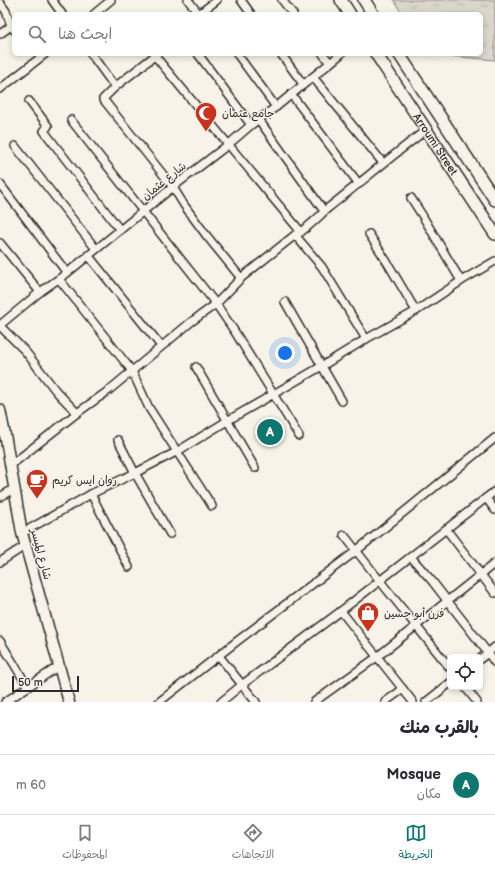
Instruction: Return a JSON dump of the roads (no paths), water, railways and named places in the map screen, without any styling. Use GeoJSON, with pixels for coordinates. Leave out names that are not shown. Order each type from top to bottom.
{"type":"FeatureCollection","features":[{"type":"Feature","properties":{"kind":"main road"},"geometry":{"type":"LineString","coordinates":[[341,0],[349,12]]}},
{"type":"Feature","properties":{"kind":"main road"},"geometry":{"type":"LineString","coordinates":[[364,0],[372,12]]}},
{"type":"Feature","properties":{"kind":"main road","name":"Arroumi Street"},"geometry":{"type":"LineString","coordinates":[[377,56],[495,234]]}},
{"type":"Feature","properties":{"kind":"main road","name":"Arroumi Street"},"geometry":{"type":"LineString","coordinates":[[400,56],[495,200]]}},
{"type":"Feature","properties":{"kind":"main road","name":"شارع الميسر"},"geometry":{"type":"LineString","coordinates":[[0,410],[3,442],[15,488],[22,533],[69,702]]}},
{"type":"Feature","properties":{"kind":"street"},"geometry":{"type":"LineString","coordinates":[[52,0],[61,12]]}},
{"type":"Feature","properties":{"kind":"street"},"geometry":{"type":"LineString","coordinates":[[96,12],[111,0]]}},
{"type":"Feature","properties":{"kind":"street"},"geometry":{"type":"LineString","coordinates":[[188,0],[201,12]]}},
{"type":"Feature","properties":{"kind":"street"},"geometry":{"type":"LineString","coordinates":[[203,12],[217,0]]}},
{"type":"Feature","properties":{"kind":"street"},"geometry":{"type":"LineString","coordinates":[[241,0],[250,12]]}},
{"type":"Feature","properties":{"kind":"street"},"geometry":{"type":"LineString","coordinates":[[282,0],[291,12]]}},
{"type":"Feature","properties":{"kind":"street"},"geometry":{"type":"LineString","coordinates":[[0,3],[6,11],[12,28],[0,34]]}},
{"type":"Feature","properties":{"kind":"street"},"geometry":{"type":"LineString","coordinates":[[92,56],[115,87]]}},
{"type":"Feature","properties":{"kind":"street"},"geometry":{"type":"LineString","coordinates":[[155,56],[103,98],[173,187],[184,206],[241,278]]}},
{"type":"Feature","properties":{"kind":"street"},"geometry":{"type":"LineString","coordinates":[[157,56],[229,144],[298,234],[322,267],[366,339]]}},
{"type":"Feature","properties":{"kind":"street"},"geometry":{"type":"LineString","coordinates":[[199,56],[251,125]]}},
{"type":"Feature","properties":{"kind":"street"},"geometry":{"type":"LineString","coordinates":[[238,56],[276,107]]}},
{"type":"Feature","properties":{"kind":"street"},"geometry":{"type":"LineString","coordinates":[[282,56],[303,84]]}},
{"type":"Feature","properties":{"kind":"street"},"geometry":{"type":"LineString","coordinates":[[325,56],[330,63]]}},
{"type":"Feature","properties":{"kind":"street","name":"شارع عثمان"},"geometry":{"type":"LineString","coordinates":[[0,326],[40,292],[67,273],[339,56]]}},
{"type":"Feature","properties":{"kind":"street"},"geometry":{"type":"LineString","coordinates":[[0,89],[34,57]]}},
{"type":"Feature","properties":{"kind":"street"},"geometry":{"type":"LineString","coordinates":[[313,77],[383,164]]}},
{"type":"Feature","properties":{"kind":"street"},"geometry":{"type":"LineString","coordinates":[[291,94],[359,184]]}},
{"type":"Feature","properties":{"kind":"street"},"geometry":{"type":"LineString","coordinates":[[29,101],[48,126],[44,131],[120,230]]}},
{"type":"Feature","properties":{"kind":"street"},"geometry":{"type":"LineString","coordinates":[[71,120],[216,304],[274,394],[298,436]]}},
{"type":"Feature","properties":{"kind":"street"},"geometry":{"type":"LineString","coordinates":[[259,120],[324,211]]}},
{"type":"Feature","properties":{"kind":"street"},"geometry":{"type":"LineString","coordinates":[[10,465],[108,391],[161,346],[216,304],[241,278],[298,234],[324,211],[426,130]]}},
{"type":"Feature","properties":{"kind":"street"},"geometry":{"type":"LineString","coordinates":[[15,146],[96,249]]}},
{"type":"Feature","properties":{"kind":"street"},"geometry":{"type":"LineString","coordinates":[[0,184],[67,273]]}},
{"type":"Feature","properties":{"kind":"street"},"geometry":{"type":"LineString","coordinates":[[411,198],[461,281]]}},
{"type":"Feature","properties":{"kind":"street"},"geometry":{"type":"LineString","coordinates":[[369,234],[416,311]]}},
{"type":"Feature","properties":{"kind":"street"},"geometry":{"type":"LineString","coordinates":[[0,242],[40,292]]}},
{"type":"Feature","properties":{"kind":"street"},"geometry":{"type":"LineString","coordinates":[[88,255],[161,346]]}},
{"type":"Feature","properties":{"kind":"street"},"geometry":{"type":"LineString","coordinates":[[22,533],[91,494],[178,451],[366,339],[416,311],[461,281],[495,261]]}},
{"type":"Feature","properties":{"kind":"street"},"geometry":{"type":"LineString","coordinates":[[59,279],[132,371],[149,408],[212,506]]}},
{"type":"Feature","properties":{"kind":"street"},"geometry":{"type":"LineString","coordinates":[[285,302],[342,401]]}},
{"type":"Feature","properties":{"kind":"street"},"geometry":{"type":"LineString","coordinates":[[0,326],[25,351],[56,391],[77,413]]}},
{"type":"Feature","properties":{"kind":"street"},"geometry":{"type":"LineString","coordinates":[[196,367],[255,468]]}},
{"type":"Feature","properties":{"kind":"street"},"geometry":{"type":"LineString","coordinates":[[159,702],[356,551],[495,438]]}},
{"type":"Feature","properties":{"kind":"street"},"geometry":{"type":"LineString","coordinates":[[118,440],[170,534]]}},
{"type":"Feature","properties":{"kind":"street"},"geometry":{"type":"LineString","coordinates":[[0,497],[15,488]]}},
{"type":"Feature","properties":{"kind":"street"},"geometry":{"type":"LineString","coordinates":[[222,702],[243,684],[341,611],[495,491]]}},
{"type":"Feature","properties":{"kind":"street"},"geometry":{"type":"LineString","coordinates":[[91,494],[129,567]]}},
{"type":"Feature","properties":{"kind":"street"},"geometry":{"type":"LineString","coordinates":[[486,498],[495,510]]}},
{"type":"Feature","properties":{"kind":"street"},"geometry":{"type":"LineString","coordinates":[[446,529],[495,593]]}},
{"type":"Feature","properties":{"kind":"street"},"geometry":{"type":"LineString","coordinates":[[344,535],[447,664]]}},
{"type":"Feature","properties":{"kind":"street"},"geometry":{"type":"LineString","coordinates":[[0,562],[26,545]]}},
{"type":"Feature","properties":{"kind":"street"},"geometry":{"type":"LineString","coordinates":[[411,556],[495,663]]}},
{"type":"Feature","properties":{"kind":"street"},"geometry":{"type":"LineString","coordinates":[[314,702],[377,657],[495,563]]}},
{"type":"Feature","properties":{"kind":"street"},"geometry":{"type":"LineString","coordinates":[[341,611],[413,702]]}},
{"type":"Feature","properties":{"kind":"street"},"geometry":{"type":"LineString","coordinates":[[0,641],[28,687]]}},
{"type":"Feature","properties":{"kind":"street"},"geometry":{"type":"LineString","coordinates":[[483,657],[495,647]]}},
{"type":"Feature","properties":{"kind":"street"},"geometry":{"type":"LineString","coordinates":[[219,656],[256,702]]}},
{"type":"Feature","properties":{"kind":"street"},"geometry":{"type":"LineString","coordinates":[[5,702],[59,666]]}},
{"type":"Feature","properties":{"kind":"street"},"geometry":{"type":"LineString","coordinates":[[426,702],[447,685]]}},
{"type":"Feature","properties":{"kind":"street"},"geometry":{"type":"LineString","coordinates":[[385,702],[403,689]]}},
{"type":"Feature","properties":{"kind":"street"},"geometry":{"type":"LineString","coordinates":[[467,690],[477,702]]}},
{"type":"Feature","properties":{"kind":"place","name":"جامع عثمان"},"geometry":{"type":"Point","coordinates":[206,132]}},
{"type":"Feature","properties":{"kind":"place","name":"Mosque"},"geometry":{"type":"Point","coordinates":[270,432]}},
{"type":"Feature","properties":{"kind":"place","name":"روان ايس كريم"},"geometry":{"type":"Point","coordinates":[37,500]}},
{"type":"Feature","properties":{"kind":"place","name":"فرن أبو حسين"},"geometry":{"type":"Point","coordinates":[368,632]}}]}
